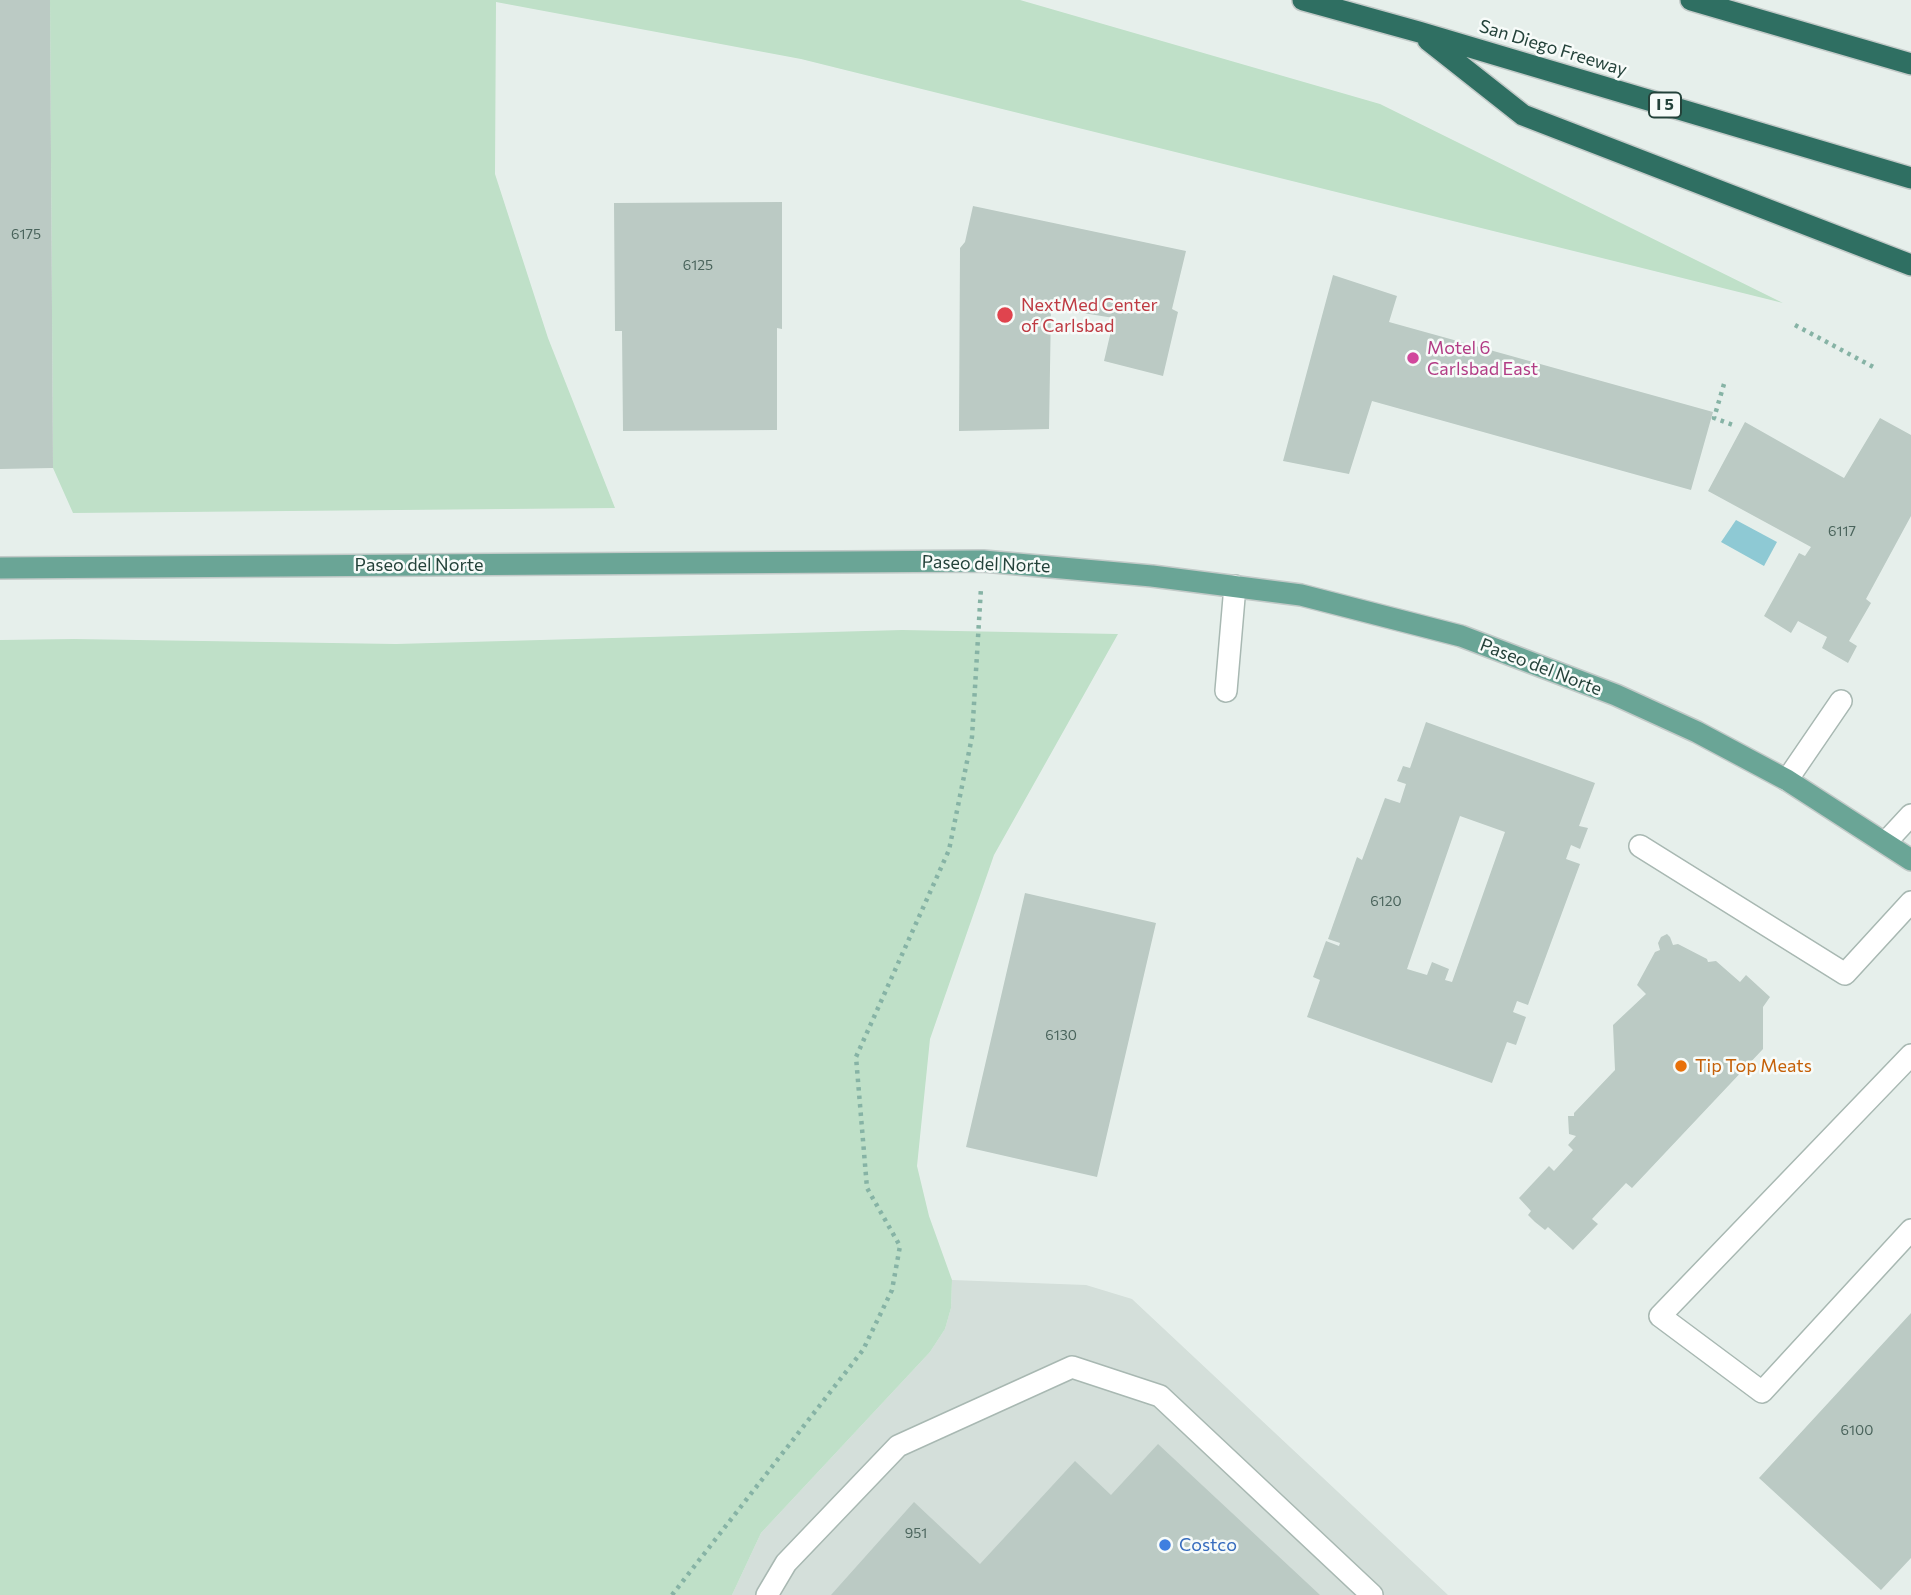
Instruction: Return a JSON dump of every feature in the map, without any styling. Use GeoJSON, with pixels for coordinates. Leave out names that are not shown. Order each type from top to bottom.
{"type":"FeatureCollection","features":[{"type":"Feature","properties":{"kind":"highway","name":"San Diego Freeway"},"geometry":{"type":"LineString","coordinates":[[1303,0],[1911,178]]}},
{"type":"Feature","properties":{"kind":"highway"},"geometry":{"type":"LineString","coordinates":[[1691,0],[1911,64]]}},
{"type":"Feature","properties":{"kind":"highway"},"geometry":{"type":"LineString","coordinates":[[1419,32],[1523,115],[1911,265]]}},
{"type":"Feature","properties":{"kind":"main road","name":"Paseo del Norte"},"geometry":{"type":"LineString","coordinates":[[0,568],[983,561],[1076,568],[1301,595],[1461,636],[1616,695],[1697,732],[1787,780],[1911,860]]}},
{"type":"Feature","properties":{"kind":"lane"},"geometry":{"type":"LineString","coordinates":[[1226,691],[1235,586]]}},
{"type":"Feature","properties":{"kind":"lane"},"geometry":{"type":"LineString","coordinates":[[1787,780],[1841,701]]}},
{"type":"Feature","properties":{"kind":"lane"},"geometry":{"type":"LineString","coordinates":[[1886,842],[1911,815]]}},
{"type":"Feature","properties":{"kind":"lane"},"geometry":{"type":"LineString","coordinates":[[1640,846],[1845,974],[1911,902]]}},
{"type":"Feature","properties":{"kind":"lane"},"geometry":{"type":"LineString","coordinates":[[1911,1055],[1660,1316],[1762,1392],[1911,1230]]}},
{"type":"Feature","properties":{"kind":"lane"},"geometry":{"type":"LineString","coordinates":[[767,1595],[786,1563],[898,1446],[1072,1367],[1160,1396],[1372,1595]]}},
{"type":"Feature","properties":{"kind":"path"},"geometry":{"type":"LineString","coordinates":[[1796,325],[1877,369]]}},
{"type":"Feature","properties":{"kind":"path"},"geometry":{"type":"LineString","coordinates":[[1724,384],[1714,418],[1736,426]]}},
{"type":"Feature","properties":{"kind":"path"},"geometry":{"type":"LineString","coordinates":[[672,1595],[863,1350],[892,1290],[900,1246],[867,1188],[856,1057],[949,850],[972,737],[983,561]]}},
{"type":"Feature","properties":{"kind":"shaded area"},"geometry":{"type":"Polygon","coordinates":[[[952,1280],[1086,1285],[1132,1299],[1448,1595],[732,1595],[761,1533],[930,1352],[945,1329],[951,1308],[952,1280]]]}},
{"type":"Feature","properties":{"kind":"green space"},"geometry":{"type":"Polygon","coordinates":[[[50,0],[1020,0],[1380,104],[1783,303],[801,59],[496,2],[495,174],[548,338],[615,508],[73,513],[53,468],[50,0]]]}},
{"type":"Feature","properties":{"kind":"green space"},"geometry":{"type":"Polygon","coordinates":[[[902,630],[1118,634],[994,855],[930,1039],[917,1166],[929,1216],[952,1280],[951,1308],[945,1329],[930,1352],[761,1533],[732,1595],[0,1595],[0,640],[396,644],[902,630]]]}},
{"type":"Feature","properties":{"kind":"water"},"geometry":{"type":"Polygon","coordinates":[[[1736,520],[1777,542],[1764,566],[1721,542],[1736,520]]]}},
{"type":"Feature","properties":{"kind":"building"},"geometry":{"type":"Polygon","coordinates":[[[0,0],[50,0],[53,468],[0,469],[0,0]]]}},
{"type":"Feature","properties":{"kind":"building"},"geometry":{"type":"Polygon","coordinates":[[[782,202],[782,329],[777,328],[777,430],[623,431],[622,331],[615,331],[614,203],[782,202]]]}},
{"type":"Feature","properties":{"kind":"building","name":"NextMed Center of Carlsbad"},"geometry":{"type":"Polygon","coordinates":[[[973,206],[1186,251],[1172,309],[1178,312],[1163,376],[1104,361],[1114,318],[1051,308],[1049,429],[959,431],[960,248],[965,242],[973,206]]]}},
{"type":"Feature","properties":{"kind":"building","name":"Motel 6 Carlsbad East"},"geometry":{"type":"Polygon","coordinates":[[[1333,275],[1397,296],[1389,322],[1713,412],[1691,490],[1372,401],[1349,474],[1283,461],[1333,275]]]}},
{"type":"Feature","properties":{"kind":"building"},"geometry":{"type":"Polygon","coordinates":[[[1880,418],[1911,435],[1911,516],[1866,599],[1871,603],[1849,641],[1857,646],[1848,663],[1822,648],[1827,637],[1798,621],[1791,633],[1764,616],[1799,553],[1805,556],[1811,547],[1708,491],[1745,422],[1844,478],[1880,418]]]}},
{"type":"Feature","properties":{"kind":"building"},"geometry":{"type":"Polygon","coordinates":[[[1426,722],[1595,783],[1579,826],[1588,828],[1580,849],[1571,845],[1566,859],[1580,864],[1528,1005],[1517,1001],[1513,1012],[1526,1017],[1516,1045],[1507,1042],[1492,1083],[1307,1017],[1320,980],[1313,977],[1326,941],[1339,946],[1340,943],[1328,939],[1357,857],[1362,860],[1385,798],[1400,803],[1406,784],[1397,781],[1403,766],[1410,768],[1426,722]],[[1460,816],[1407,969],[1427,975],[1432,962],[1449,969],[1445,980],[1452,982],[1505,832],[1460,816]]]}},
{"type":"Feature","properties":{"kind":"building"},"geometry":{"type":"Polygon","coordinates":[[[1025,893],[1156,923],[1097,1177],[966,1147],[1025,893]]]}},
{"type":"Feature","properties":{"kind":"building"},"geometry":{"type":"Polygon","coordinates":[[[1667,934],[1673,945],[1678,944],[1708,962],[1716,961],[1740,982],[1746,975],[1770,997],[1763,1007],[1763,1049],[1632,1188],[1626,1183],[1592,1219],[1598,1224],[1573,1250],[1548,1227],[1545,1230],[1535,1222],[1528,1215],[1531,1211],[1519,1198],[1549,1166],[1554,1171],[1573,1150],[1568,1145],[1576,1136],[1569,1134],[1568,1116],[1574,1116],[1615,1070],[1613,1025],[1646,994],[1637,985],[1655,952],[1660,950],[1658,943],[1661,937],[1667,934]]]}},
{"type":"Feature","properties":{"kind":"building"},"geometry":{"type":"Polygon","coordinates":[[[1911,1313],[1911,1558],[1881,1590],[1759,1478],[1911,1313]]]}},
{"type":"Feature","properties":{"kind":"building"},"geometry":{"type":"Polygon","coordinates":[[[1158,1444],[1320,1595],[831,1595],[914,1502],[980,1564],[1075,1461],[1111,1495],[1158,1444]]]}},
{"type":"Feature","properties":{"kind":"place","name":"NextMed Center of Carlsbad"},"geometry":{"type":"Point","coordinates":[1005,315]}},
{"type":"Feature","properties":{"kind":"place","name":"Motel 6 Carlsbad East"},"geometry":{"type":"Point","coordinates":[1413,358]}},
{"type":"Feature","properties":{"kind":"place","name":"Tip Top Meats"},"geometry":{"type":"Point","coordinates":[1681,1066]}},
{"type":"Feature","properties":{"kind":"place","name":"Costco"},"geometry":{"type":"Point","coordinates":[1165,1545]}}]}
